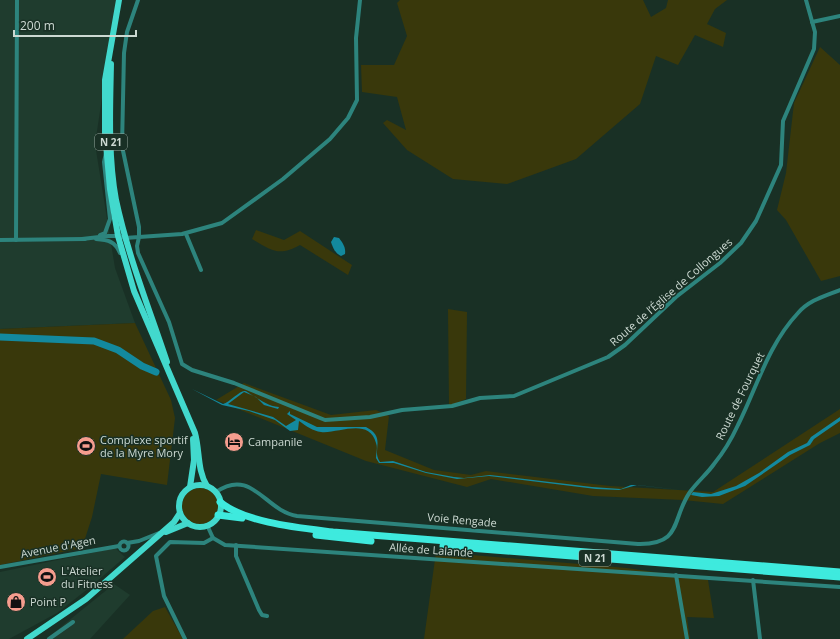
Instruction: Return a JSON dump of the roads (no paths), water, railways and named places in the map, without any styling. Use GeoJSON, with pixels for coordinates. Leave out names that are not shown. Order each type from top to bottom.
{"type":"FeatureCollection","features":[{"type":"Feature","properties":{"kind":"highway","name":"N 21"},"geometry":{"type":"LineString","coordinates":[[220,502],[228,508],[250,517],[300,528],[333,532],[840,572]]}},
{"type":"Feature","properties":{"kind":"highway","name":"N 21"},"geometry":{"type":"LineString","coordinates":[[218,515],[235,516],[297,532],[332,538],[840,577]]}},
{"type":"Feature","properties":{"kind":"main road","name":"N 21"},"geometry":{"type":"LineString","coordinates":[[119,0],[105,80],[106,153],[118,236],[126,266],[144,318],[198,443],[201,475],[207,486]]}},
{"type":"Feature","properties":{"kind":"main road","name":"N 21"},"geometry":{"type":"LineString","coordinates":[[112,45],[110,125],[114,180],[125,238],[178,394]]}},
{"type":"Feature","properties":{"kind":"main road","name":"N 21"},"geometry":{"type":"LineString","coordinates":[[188,418],[194,444],[194,460],[190,487]]}},
{"type":"Feature","properties":{"kind":"main road"},"geometry":{"type":"LineString","coordinates":[[196,485],[207,486],[216,492],[220,502],[218,515],[207,525],[198,526],[188,523],[180,513],[179,502],[181,496],[190,487],[196,485]]}},
{"type":"Feature","properties":{"kind":"main road"},"geometry":{"type":"LineString","coordinates":[[28,639],[86,599],[165,530],[180,513]]}},
{"type":"Feature","properties":{"kind":"main road"},"geometry":{"type":"LineString","coordinates":[[156,538],[188,523]]}},
{"type":"Feature","properties":{"kind":"street"},"geometry":{"type":"LineString","coordinates":[[16,240],[17,0]]}},
{"type":"Feature","properties":{"kind":"street"},"geometry":{"type":"LineString","coordinates":[[138,0],[127,32],[124,53],[122,146],[139,227],[139,237]]}},
{"type":"Feature","properties":{"kind":"street"},"geometry":{"type":"LineString","coordinates":[[0,240],[118,236],[125,238],[186,234],[222,223],[283,179],[317,152],[348,118],[354,108],[357,96],[356,38],[360,0]]}},
{"type":"Feature","properties":{"kind":"street","name":"Route de l’Église de Collongues"},"geometry":{"type":"LineString","coordinates":[[139,237],[137,246],[138,253],[169,322],[182,364],[192,370],[234,383],[325,420],[370,417],[402,410],[452,406],[480,398],[514,396],[608,357],[627,343],[676,297],[720,263],[741,242],[756,221],[781,165],[784,122],[814,49],[815,32],[806,0]]}},
{"type":"Feature","properties":{"kind":"street"},"geometry":{"type":"LineString","coordinates":[[812,22],[840,16]]}},
{"type":"Feature","properties":{"kind":"street"},"geometry":{"type":"LineString","coordinates":[[82,238],[103,234],[110,224],[104,162],[106,153]]}},
{"type":"Feature","properties":{"kind":"street"},"geometry":{"type":"LineString","coordinates":[[186,234],[201,270]]}},
{"type":"Feature","properties":{"kind":"street"},"geometry":{"type":"LineString","coordinates":[[82,238],[108,240],[113,242],[118,248],[126,266]]}},
{"type":"Feature","properties":{"kind":"street","name":"Route de Fourquet"},"geometry":{"type":"LineString","coordinates":[[675,528],[690,491],[715,464],[738,426],[777,340],[798,312],[809,302],[840,290]]}},
{"type":"Feature","properties":{"kind":"street","name":"Voie Rengade"},"geometry":{"type":"LineString","coordinates":[[216,492],[233,484],[251,488],[282,512],[304,517],[638,544],[651,544],[662,541],[675,528]]}},
{"type":"Feature","properties":{"kind":"street"},"geometry":{"type":"LineString","coordinates":[[185,639],[164,596],[156,556],[170,542],[204,543],[213,538],[207,525]]}},
{"type":"Feature","properties":{"kind":"street"},"geometry":{"type":"LineString","coordinates":[[127,543],[128,547],[125,551],[121,550],[119,546],[122,542],[127,543],[139,541],[165,530]]}},
{"type":"Feature","properties":{"kind":"street","name":"Allée de Lalande"},"geometry":{"type":"LineString","coordinates":[[213,538],[221,544],[840,587]]}},
{"type":"Feature","properties":{"kind":"street"},"geometry":{"type":"LineString","coordinates":[[236,545],[236,556],[259,612],[262,615],[267,616]]}},
{"type":"Feature","properties":{"kind":"street","name":"Avenue d'Agen"},"geometry":{"type":"LineString","coordinates":[[0,567],[119,546]]}},
{"type":"Feature","properties":{"kind":"street"},"geometry":{"type":"LineString","coordinates":[[676,575],[687,639]]}},
{"type":"Feature","properties":{"kind":"street"},"geometry":{"type":"LineString","coordinates":[[753,580],[760,639]]}},
{"type":"Feature","properties":{"kind":"street"},"geometry":{"type":"LineString","coordinates":[[49,639],[73,622]]}},
{"type":"Feature","properties":{"kind":"water"},"geometry":{"type":"Polygon","coordinates":[[[334,237],[339,238],[344,246],[345,254],[341,256],[333,248],[331,242],[334,237]]]}},
{"type":"Feature","properties":{"kind":"water"},"geometry":{"type":"Polygon","coordinates":[[[192,389],[223,404],[240,392],[245,391],[254,396],[244,392],[228,404],[273,417],[286,426],[296,420],[287,414],[290,411],[290,414],[317,427],[366,427],[376,435],[378,444],[377,453],[380,462],[393,461],[426,472],[464,478],[490,475],[621,489],[631,485],[637,485],[619,490],[596,489],[489,476],[457,479],[426,473],[394,463],[379,463],[376,458],[376,443],[372,435],[367,431],[352,428],[321,432],[312,429],[299,421],[298,430],[290,431],[275,420],[249,411],[222,405],[192,389]]]}},
{"type":"Feature","properties":{"kind":"water"},"geometry":{"type":"Polygon","coordinates":[[[257,398],[267,404],[279,407],[278,409],[264,405],[257,398]]]}},
{"type":"Feature","properties":{"kind":"water"},"geometry":{"type":"Polygon","coordinates":[[[840,417],[840,421],[814,439],[810,445],[790,455],[745,486],[719,496],[702,497],[691,495],[693,492],[711,494],[736,486],[759,473],[788,452],[807,443],[811,437],[840,417]]]}},
{"type":"Feature","properties":{"kind":"waterway"},"geometry":{"type":"LineString","coordinates":[[0,337],[94,341],[118,350],[142,366],[156,372]]}},
{"type":"Feature","properties":{"kind":"place","name":"Campanile"},"geometry":{"type":"Point","coordinates":[234,442]}},
{"type":"Feature","properties":{"kind":"place","name":"Complexe sportif de la Myre Mory"},"geometry":{"type":"Point","coordinates":[86,446]}},
{"type":"Feature","properties":{"kind":"place","name":"L'Atelier du Fitness"},"geometry":{"type":"Point","coordinates":[47,577]}},
{"type":"Feature","properties":{"kind":"place","name":"Point P"},"geometry":{"type":"Point","coordinates":[16,602]}}]}
